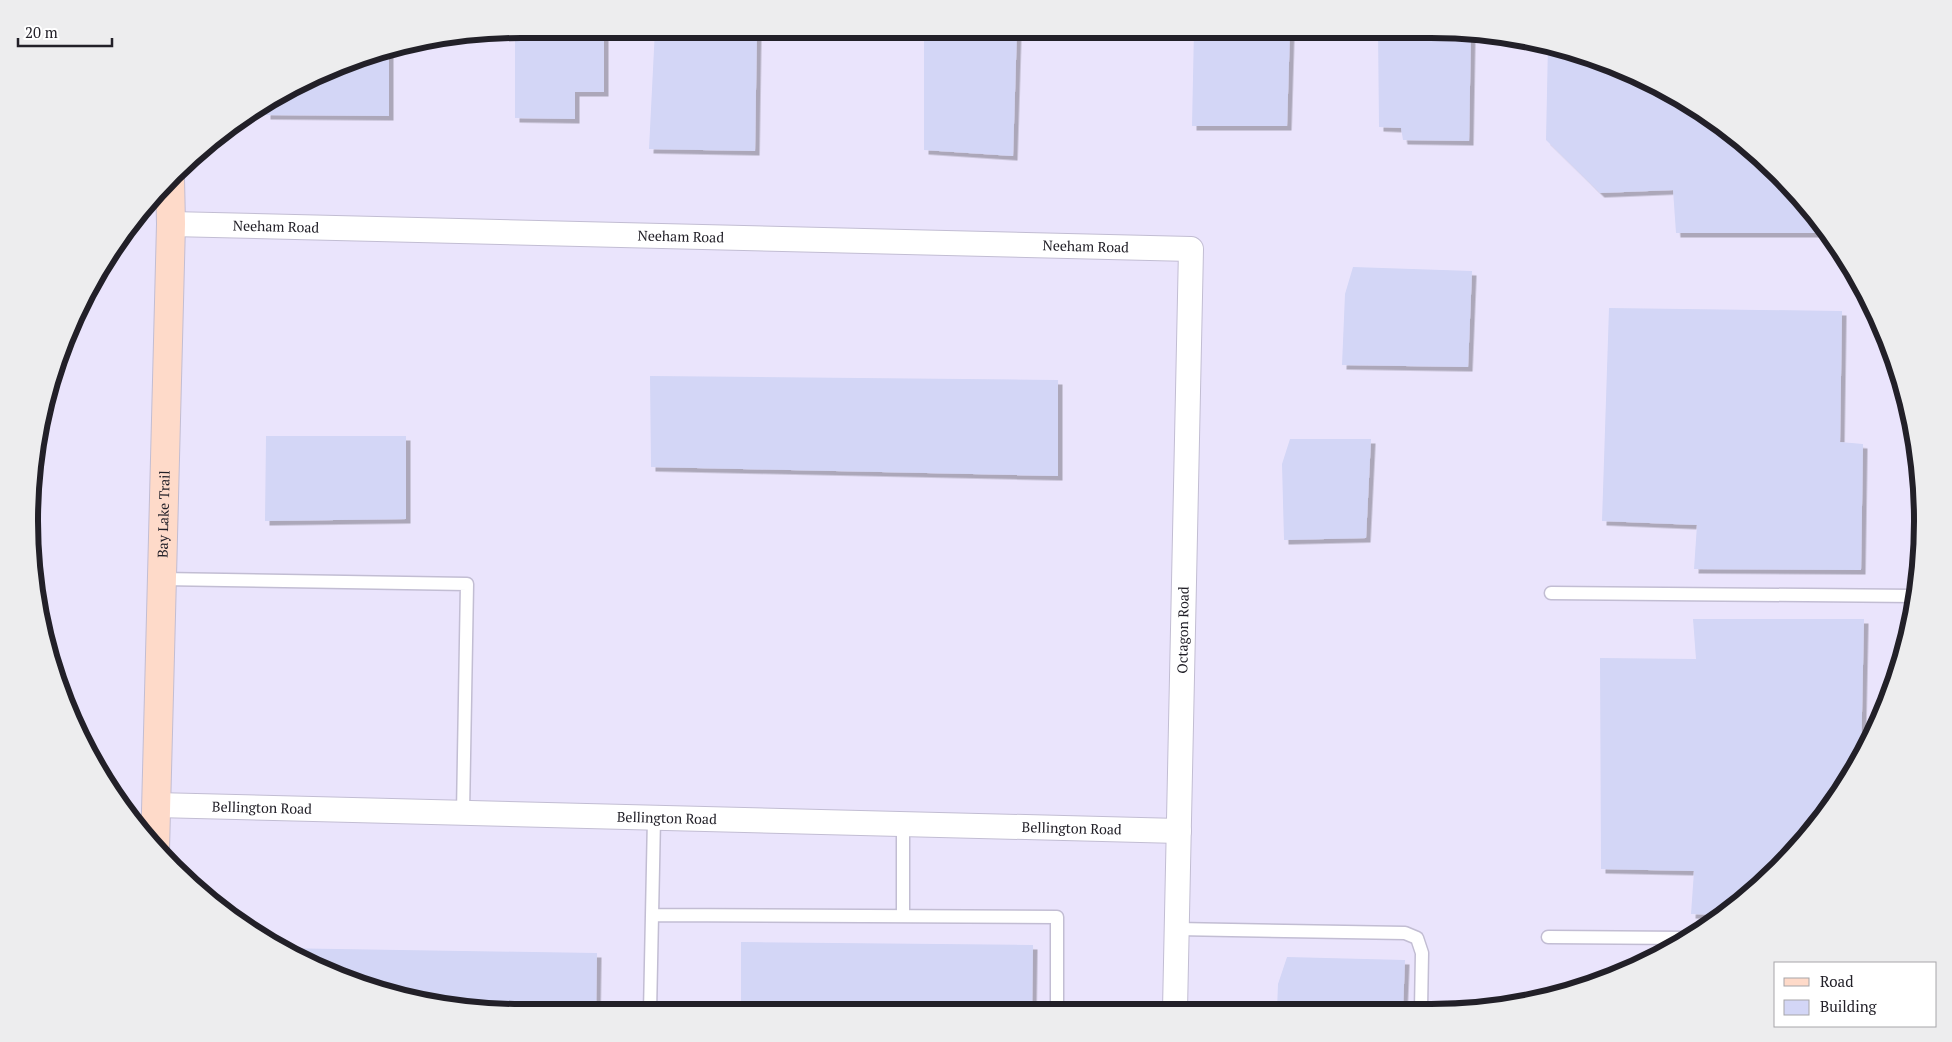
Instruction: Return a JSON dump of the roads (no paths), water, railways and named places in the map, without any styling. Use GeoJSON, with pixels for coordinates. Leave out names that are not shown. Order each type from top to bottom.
{"type":"FeatureCollection","features":[{"type":"Feature","properties":{"kind":"street","name":"Bay Lake Trail"},"geometry":{"type":"LineString","coordinates":[[155,838],[171,224],[170,188]]}},
{"type":"Feature","properties":{"kind":"street","name":"Neeham Road"},"geometry":{"type":"LineString","coordinates":[[171,224],[1191,249]]}},
{"type":"Feature","properties":{"kind":"street","name":"Octagon Road"},"geometry":{"type":"LineString","coordinates":[[1175,1004],[1191,249]]}},
{"type":"Feature","properties":{"kind":"street","name":"Bellington Road"},"geometry":{"type":"LineString","coordinates":[[156,805],[1179,831]]}},
{"type":"Feature","properties":{"kind":"lane"},"geometry":{"type":"LineString","coordinates":[[162,579],[467,584],[463,813]]}},
{"type":"Feature","properties":{"kind":"lane"},"geometry":{"type":"LineString","coordinates":[[1551,593],[1908,596]]}},
{"type":"Feature","properties":{"kind":"lane"},"geometry":{"type":"LineString","coordinates":[[650,1004],[654,818]]}},
{"type":"Feature","properties":{"kind":"lane"},"geometry":{"type":"LineString","coordinates":[[903,824],[904,916]]}},
{"type":"Feature","properties":{"kind":"lane"},"geometry":{"type":"LineString","coordinates":[[652,915],[1057,917],[1056,1004]]}},
{"type":"Feature","properties":{"kind":"lane"},"geometry":{"type":"LineString","coordinates":[[1177,929],[1405,933],[1417,938],[1422,953],[1421,1004]]}},
{"type":"Feature","properties":{"kind":"lane"},"geometry":{"type":"LineString","coordinates":[[1548,937],[1676,938]]}}]}
